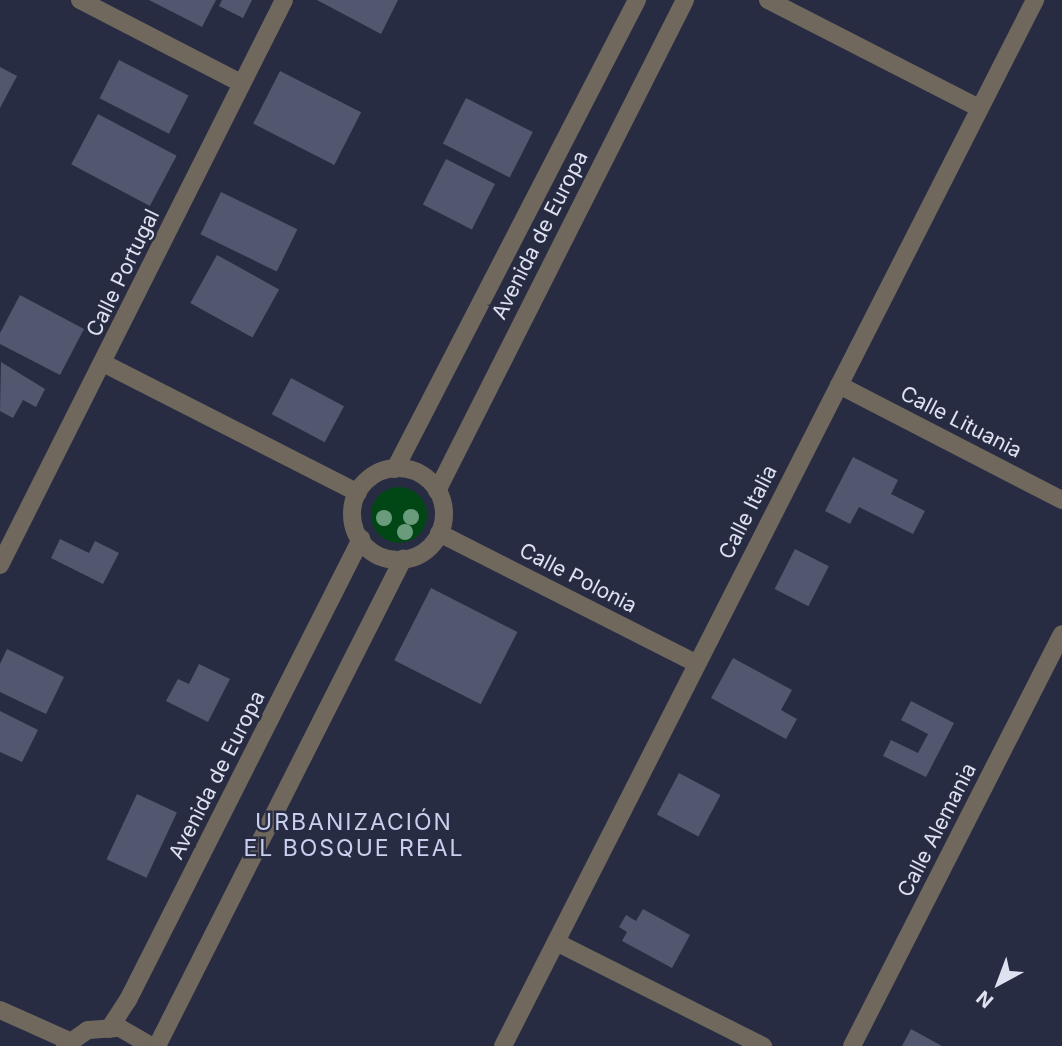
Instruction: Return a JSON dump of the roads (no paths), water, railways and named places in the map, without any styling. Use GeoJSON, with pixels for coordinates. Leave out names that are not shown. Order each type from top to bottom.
{"type":"FeatureCollection","features":[{"type":"Feature","properties":{"kind":"street"},"geometry":{"type":"LineString","coordinates":[[80,0],[241,83]]}},
{"type":"Feature","properties":{"kind":"street","name":"Calle Portugal"},"geometry":{"type":"LineString","coordinates":[[0,565],[284,0]]}},
{"type":"Feature","properties":{"kind":"street","name":"Avenida de Europa"},"geometry":{"type":"LineString","coordinates":[[395,469],[637,0]]}},
{"type":"Feature","properties":{"kind":"street","name":"Avenida de Europa"},"geometry":{"type":"LineString","coordinates":[[437,491],[685,0]]}},
{"type":"Feature","properties":{"kind":"street"},"geometry":{"type":"LineString","coordinates":[[768,0],[979,108]]}},
{"type":"Feature","properties":{"kind":"street","name":"Calle Italia"},"geometry":{"type":"LineString","coordinates":[[503,1046],[695,663],[1035,0]]}},
{"type":"Feature","properties":{"kind":"street"},"geometry":{"type":"LineString","coordinates":[[103,363],[358,492]]}},
{"type":"Feature","properties":{"kind":"street","name":"Calle Lituania"},"geometry":{"type":"LineString","coordinates":[[839,385],[1062,500]]}},
{"type":"Feature","properties":{"kind":"street"},"geometry":{"type":"LineString","coordinates":[[407,468],[429,479],[437,491],[443,499],[444,523],[434,545],[414,558],[379,555],[354,529],[352,505],[358,492],[363,483],[383,470],[407,468]]}},
{"type":"Feature","properties":{"kind":"street","name":"Calle Polonia"},"geometry":{"type":"LineString","coordinates":[[439,533],[695,663]]}},
{"type":"Feature","properties":{"kind":"street","name":"Avenida de Europa"},"geometry":{"type":"LineString","coordinates":[[109,1029],[135,988],[361,539]]}},
{"type":"Feature","properties":{"kind":"street"},"geometry":{"type":"LineString","coordinates":[[158,1046],[403,559]]}},
{"type":"Feature","properties":{"kind":"street","name":"Calle Alemania"},"geometry":{"type":"LineString","coordinates":[[852,1046],[1062,634]]}},
{"type":"Feature","properties":{"kind":"street"},"geometry":{"type":"LineString","coordinates":[[556,942],[763,1046]]}},
{"type":"Feature","properties":{"kind":"street"},"geometry":{"type":"LineString","coordinates":[[0,1010],[68,1044],[88,1030],[120,1028],[151,1046]]}},
{"type":"Feature","properties":{"kind":"district","name":"URBANIZACIÓN EL BOSQUE REAL"},"geometry":{"type":"Point","coordinates":[354,835]}}]}
